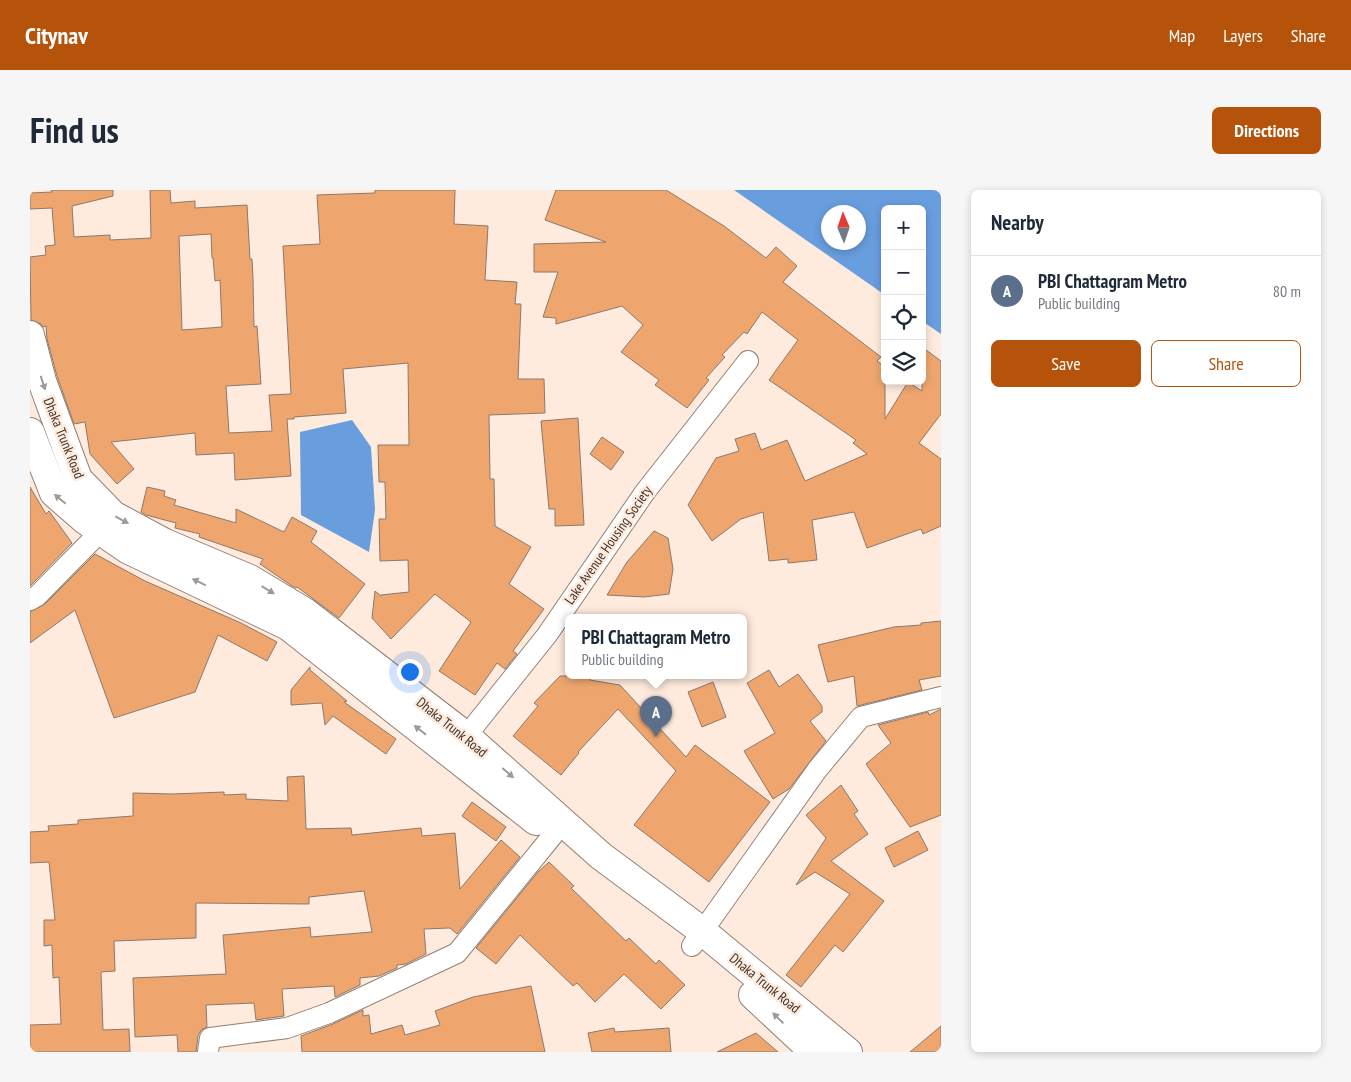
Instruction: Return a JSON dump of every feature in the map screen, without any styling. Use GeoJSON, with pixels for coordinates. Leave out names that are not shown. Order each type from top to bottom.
{"type":"FeatureCollection","features":[{"type":"Feature","properties":{"kind":"main road","name":"Dhaka Trunk Road"},"geometry":{"type":"LineString","coordinates":[[30,336],[42,382],[78,479],[113,515],[165,543],[250,579],[305,612],[458,745],[553,835],[697,939],[848,1052]]}},
{"type":"Feature","properties":{"kind":"main road","name":"Dhaka Trunk Road"},"geometry":{"type":"LineString","coordinates":[[30,432],[54,494],[85,520],[127,549],[288,626],[458,745],[601,856],[697,939],[814,1052]]}},
{"type":"Feature","properties":{"kind":"street","name":"Lake Avenue Housing Society"},"geometry":{"type":"LineString","coordinates":[[458,745],[547,635],[644,492],[748,361]]}},
{"type":"Feature","properties":{"kind":"street"},"geometry":{"type":"LineString","coordinates":[[30,600],[37,596],[101,531]]}},
{"type":"Feature","properties":{"kind":"street"},"geometry":{"type":"LineString","coordinates":[[697,939],[817,770],[861,717],[941,697]]}},
{"type":"Feature","properties":{"kind":"street"},"geometry":{"type":"LineString","coordinates":[[208,1052],[210,1038],[287,1028],[329,1013],[457,952],[553,835]]}},
{"type":"Feature","properties":{"kind":"water"},"geometry":{"type":"Polygon","coordinates":[[[734,190],[941,190],[941,334],[926,324],[926,205],[881,205],[881,292],[734,190]]]}},
{"type":"Feature","properties":{"kind":"water"},"geometry":{"type":"Polygon","coordinates":[[[352,420],[371,447],[375,510],[369,552],[301,515],[300,432],[352,420]]]}},
{"type":"Feature","properties":{"kind":"building"},"geometry":{"type":"Polygon","coordinates":[[[51,190],[113,190],[113,196],[72,206],[74,237],[110,235],[110,240],[151,238],[150,190],[170,190],[171,203],[195,201],[195,208],[247,205],[250,259],[252,259],[254,327],[257,326],[261,384],[226,386],[229,433],[272,431],[269,395],[291,394],[283,246],[320,244],[317,195],[375,193],[375,190],[455,190],[454,224],[488,226],[485,280],[517,282],[515,304],[521,304],[518,379],[544,379],[545,413],[489,415],[490,479],[494,479],[495,526],[531,547],[509,584],[544,609],[513,651],[517,654],[505,669],[497,663],[475,695],[439,671],[471,622],[435,594],[391,639],[372,618],[375,591],[381,596],[409,592],[408,560],[380,561],[379,519],[386,519],[385,482],[379,482],[378,445],[409,445],[408,363],[343,369],[346,413],[287,419],[291,476],[235,480],[234,453],[196,455],[195,433],[111,442],[134,469],[117,484],[90,454],[85,422],[74,424],[57,376],[47,339],[46,326],[43,327],[41,324],[31,320],[30,257],[46,255],[45,246],[55,245],[52,208],[30,209],[30,193],[52,192],[51,190]],[[211,234],[179,236],[182,330],[222,327],[220,280],[215,281],[211,234]]]}},
{"type":"Feature","properties":{"kind":"building"},"geometry":{"type":"Polygon","coordinates":[[[556,190],[666,190],[724,226],[766,258],[776,247],[797,266],[783,282],[881,357],[877,361],[881,364],[881,385],[885,385],[885,419],[906,385],[913,385],[922,391],[922,385],[926,385],[926,350],[941,361],[941,414],[919,443],[941,459],[941,526],[923,534],[921,529],[867,548],[854,512],[812,520],[817,560],[788,563],[788,559],[769,561],[763,512],[741,519],[712,541],[688,505],[716,458],[739,451],[735,439],[755,433],[761,450],[787,440],[805,481],[867,454],[853,443],[856,440],[769,380],[798,340],[762,312],[747,334],[744,332],[722,355],[725,357],[706,378],[709,380],[687,408],[655,385],[659,380],[621,352],[643,325],[622,306],[556,324],[556,318],[543,317],[558,272],[534,272],[534,244],[606,242],[545,220],[556,190]]]}},
{"type":"Feature","properties":{"kind":"building"},"geometry":{"type":"Polygon","coordinates":[[[578,418],[584,525],[555,526],[555,509],[549,509],[541,421],[578,418]]]}},
{"type":"Feature","properties":{"kind":"building"},"geometry":{"type":"Polygon","coordinates":[[[602,437],[624,452],[611,470],[590,454],[602,437]]]}},
{"type":"Feature","properties":{"kind":"building"},"geometry":{"type":"Polygon","coordinates":[[[30,487],[46,514],[49,511],[72,543],[30,586],[30,487]]]}},
{"type":"Feature","properties":{"kind":"building"},"geometry":{"type":"Polygon","coordinates":[[[147,487],[165,491],[164,496],[176,500],[174,505],[236,523],[236,509],[284,532],[292,517],[317,531],[311,542],[365,584],[339,618],[297,587],[292,586],[260,564],[263,559],[199,537],[200,534],[175,528],[176,523],[141,512],[147,487]]]}},
{"type":"Feature","properties":{"kind":"building"},"geometry":{"type":"Polygon","coordinates":[[[654,531],[668,538],[673,569],[669,594],[644,597],[607,595],[627,562],[654,531]]]}},
{"type":"Feature","properties":{"kind":"building"},"geometry":{"type":"Polygon","coordinates":[[[95,554],[145,581],[241,623],[277,642],[267,661],[218,635],[195,692],[114,718],[75,610],[30,643],[30,612],[45,604],[95,554]]]}},
{"type":"Feature","properties":{"kind":"building"},"geometry":{"type":"Polygon","coordinates":[[[941,621],[941,676],[919,680],[922,690],[857,706],[854,676],[828,682],[818,645],[894,627],[941,621]]]}},
{"type":"Feature","properties":{"kind":"building"},"geometry":{"type":"Polygon","coordinates":[[[310,667],[310,670],[347,701],[344,702],[396,739],[386,754],[333,716],[325,725],[322,703],[291,705],[291,690],[310,667]]]}},
{"type":"Feature","properties":{"kind":"building"},"geometry":{"type":"Polygon","coordinates":[[[769,670],[779,687],[798,674],[822,706],[822,712],[810,721],[826,741],[789,789],[773,799],[744,751],[775,733],[747,683],[769,670]]]}},
{"type":"Feature","properties":{"kind":"building"},"geometry":{"type":"Polygon","coordinates":[[[560,676],[565,676],[565,679],[590,679],[620,685],[686,757],[695,745],[770,802],[709,882],[634,825],[676,771],[618,709],[578,752],[561,775],[513,736],[538,706],[534,703],[560,676]]]}},
{"type":"Feature","properties":{"kind":"building"},"geometry":{"type":"Polygon","coordinates":[[[713,682],[726,717],[702,727],[688,692],[713,682]]]}},
{"type":"Feature","properties":{"kind":"building"},"geometry":{"type":"Polygon","coordinates":[[[941,709],[941,815],[910,827],[866,764],[891,743],[878,725],[928,712],[929,715],[941,709]]]}},
{"type":"Feature","properties":{"kind":"building"},"geometry":{"type":"Polygon","coordinates":[[[304,776],[306,829],[351,828],[352,835],[421,828],[422,836],[455,833],[460,889],[501,840],[520,857],[457,934],[450,928],[424,929],[426,954],[406,964],[397,965],[397,968],[379,976],[360,978],[360,985],[335,997],[334,986],[282,989],[284,1016],[256,1020],[254,1003],[206,1005],[207,1027],[201,1030],[198,1036],[196,1052],[178,1052],[177,1035],[135,1037],[133,978],[226,974],[223,935],[310,927],[311,937],[372,932],[364,891],[309,897],[309,904],[196,903],[196,938],[114,941],[115,971],[101,972],[103,1030],[129,1029],[130,1052],[30,1052],[30,1025],[61,1024],[59,977],[53,978],[52,945],[44,946],[44,920],[55,920],[49,862],[30,863],[30,832],[49,831],[48,826],[78,824],[78,820],[133,816],[133,793],[224,792],[224,795],[246,794],[246,799],[288,801],[287,777],[304,776]]]}},
{"type":"Feature","properties":{"kind":"building"},"geometry":{"type":"Polygon","coordinates":[[[841,785],[858,811],[854,814],[868,834],[831,861],[884,901],[843,952],[835,945],[801,987],[786,975],[850,894],[815,872],[796,885],[826,838],[806,815],[841,785]]]}},
{"type":"Feature","properties":{"kind":"building"},"geometry":{"type":"Polygon","coordinates":[[[472,802],[506,827],[496,841],[462,816],[472,802]]]}},
{"type":"Feature","properties":{"kind":"building"},"geometry":{"type":"Polygon","coordinates":[[[918,831],[928,850],[894,867],[885,848],[918,831]]]}},
{"type":"Feature","properties":{"kind":"building"},"geometry":{"type":"Polygon","coordinates":[[[549,862],[574,886],[571,888],[626,941],[629,938],[656,964],[659,960],[685,985],[661,1009],[624,974],[595,1002],[577,983],[573,986],[520,935],[496,964],[476,948],[538,872],[549,862]]]}},
{"type":"Feature","properties":{"kind":"building"},"geometry":{"type":"Polygon","coordinates":[[[531,986],[545,1052],[302,1052],[301,1036],[363,1010],[363,1016],[369,1015],[371,1034],[402,1025],[405,1035],[440,1025],[435,1011],[473,997],[531,986]]]}},
{"type":"Feature","properties":{"kind":"building"},"geometry":{"type":"Polygon","coordinates":[[[941,1026],[941,1052],[910,1052],[941,1026]]]}},
{"type":"Feature","properties":{"kind":"building"},"geometry":{"type":"Polygon","coordinates":[[[614,1028],[615,1032],[669,1028],[671,1052],[592,1052],[588,1033],[614,1028]]]}},
{"type":"Feature","properties":{"kind":"building"},"geometry":{"type":"Polygon","coordinates":[[[756,1033],[778,1052],[717,1052],[756,1033]]]}},
{"type":"Feature","properties":{"kind":"place","name":"PBI Chattagram Metro"},"geometry":{"type":"Point","coordinates":[656,737]}}]}
